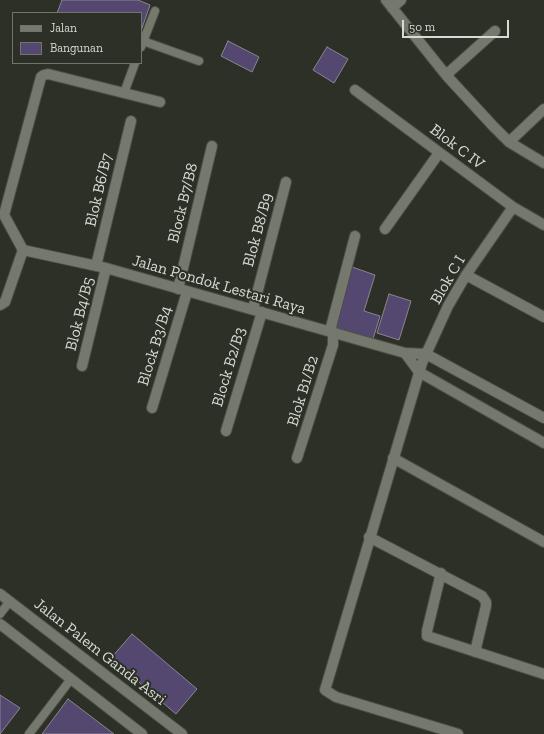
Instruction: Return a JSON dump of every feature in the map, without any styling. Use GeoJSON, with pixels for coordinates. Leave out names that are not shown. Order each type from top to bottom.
{"type":"FeatureCollection","features":[{"type":"Feature","properties":{"kind":"street"},"geometry":{"type":"LineString","coordinates":[[401,0],[389,4],[446,75],[509,142],[544,163]]}},
{"type":"Feature","properties":{"kind":"street"},"geometry":{"type":"LineString","coordinates":[[446,75],[495,32]]}},
{"type":"Feature","properties":{"kind":"street"},"geometry":{"type":"LineString","coordinates":[[0,305],[5,302],[23,250],[2,215],[41,77],[48,74],[160,102]]}},
{"type":"Feature","properties":{"kind":"street","name":"Blok C IV"},"geometry":{"type":"LineString","coordinates":[[355,90],[513,207],[544,225]]}},
{"type":"Feature","properties":{"kind":"street"},"geometry":{"type":"LineString","coordinates":[[509,142],[544,109]]}},
{"type":"Feature","properties":{"kind":"street","name":"Blok B6/B7"},"geometry":{"type":"LineString","coordinates":[[101,267],[131,121]]}},
{"type":"Feature","properties":{"kind":"street","name":"Block B7/B8"},"geometry":{"type":"LineString","coordinates":[[182,291],[212,146]]}},
{"type":"Feature","properties":{"kind":"street"},"geometry":{"type":"LineString","coordinates":[[385,229],[439,153]]}},
{"type":"Feature","properties":{"kind":"street","name":"Blok B8/B9"},"geometry":{"type":"LineString","coordinates":[[257,311],[286,182]]}},
{"type":"Feature","properties":{"kind":"street","name":"Blok C I"},"geometry":{"type":"LineString","coordinates":[[458,734],[336,697],[325,690],[369,537],[419,372],[426,354],[448,306],[466,276],[513,207]]}},
{"type":"Feature","properties":{"kind":"street","name":"Blok B1/B2"},"geometry":{"type":"LineString","coordinates":[[297,458],[333,345],[333,333],[331,327],[355,236]]}},
{"type":"Feature","properties":{"kind":"street","name":"Jalan Pondok Lestari Raya"},"geometry":{"type":"LineString","coordinates":[[23,250],[101,267],[405,353],[426,354],[544,418]]}},
{"type":"Feature","properties":{"kind":"street","name":"Blok B4/B5"},"geometry":{"type":"LineString","coordinates":[[82,366],[101,267]]}},
{"type":"Feature","properties":{"kind":"street"},"geometry":{"type":"LineString","coordinates":[[466,276],[544,317]]}},
{"type":"Feature","properties":{"kind":"street","name":"Block B3/B4"},"geometry":{"type":"LineString","coordinates":[[152,408],[182,291]]}},
{"type":"Feature","properties":{"kind":"street","name":"Block B2/B3"},"geometry":{"type":"LineString","coordinates":[[226,431],[257,311]]}},
{"type":"Feature","properties":{"kind":"street"},"geometry":{"type":"LineString","coordinates":[[405,353],[419,372],[544,443]]}},
{"type":"Feature","properties":{"kind":"street"},"geometry":{"type":"LineString","coordinates":[[393,458],[544,542]]}},
{"type":"Feature","properties":{"kind":"street"},"geometry":{"type":"LineString","coordinates":[[369,537],[478,593],[486,602],[475,652]]}},
{"type":"Feature","properties":{"kind":"street"},"geometry":{"type":"LineString","coordinates":[[441,573],[426,631],[428,636],[544,674]]}},
{"type":"Feature","properties":{"kind":"street","name":"Jalan Palem Ganda Asri"},"geometry":{"type":"LineString","coordinates":[[0,594],[182,734]]}},
{"type":"Feature","properties":{"kind":"street"},"geometry":{"type":"LineString","coordinates":[[0,624],[142,734]]}},
{"type":"Feature","properties":{"kind":"lane"},"geometry":{"type":"LineString","coordinates":[[155,11],[142,44],[199,61]]}},
{"type":"Feature","properties":{"kind":"lane"},"geometry":{"type":"LineString","coordinates":[[124,93],[135,64]]}},
{"type":"Feature","properties":{"kind":"lane"},"geometry":{"type":"LineString","coordinates":[[0,614],[10,601]]}},
{"type":"Feature","properties":{"kind":"lane"},"geometry":{"type":"LineString","coordinates":[[29,734],[71,679]]}},
{"type":"Feature","properties":{"kind":"building"},"geometry":{"type":"Polygon","coordinates":[[[62,0],[138,0],[150,5],[142,28],[142,12],[57,12],[62,0]]]}},
{"type":"Feature","properties":{"kind":"building"},"geometry":{"type":"Polygon","coordinates":[[[228,41],[259,57],[252,72],[221,56],[228,41]]]}},
{"type":"Feature","properties":{"kind":"building"},"geometry":{"type":"Polygon","coordinates":[[[327,47],[348,59],[334,83],[313,70],[327,47]]]}},
{"type":"Feature","properties":{"kind":"building"},"geometry":{"type":"Polygon","coordinates":[[[352,267],[375,275],[364,311],[380,316],[373,339],[333,327],[352,267]]]}},
{"type":"Feature","properties":{"kind":"building"},"geometry":{"type":"Polygon","coordinates":[[[389,294],[411,301],[399,340],[377,333],[389,294]]]}},
{"type":"Feature","properties":{"kind":"building"},"geometry":{"type":"Polygon","coordinates":[[[132,634],[197,689],[176,714],[111,658],[132,634]]]}},
{"type":"Feature","properties":{"kind":"building"},"geometry":{"type":"Polygon","coordinates":[[[0,695],[20,708],[0,734],[0,695]]]}},
{"type":"Feature","properties":{"kind":"building"},"geometry":{"type":"Polygon","coordinates":[[[68,699],[114,734],[42,734],[68,699]]]}}]}
